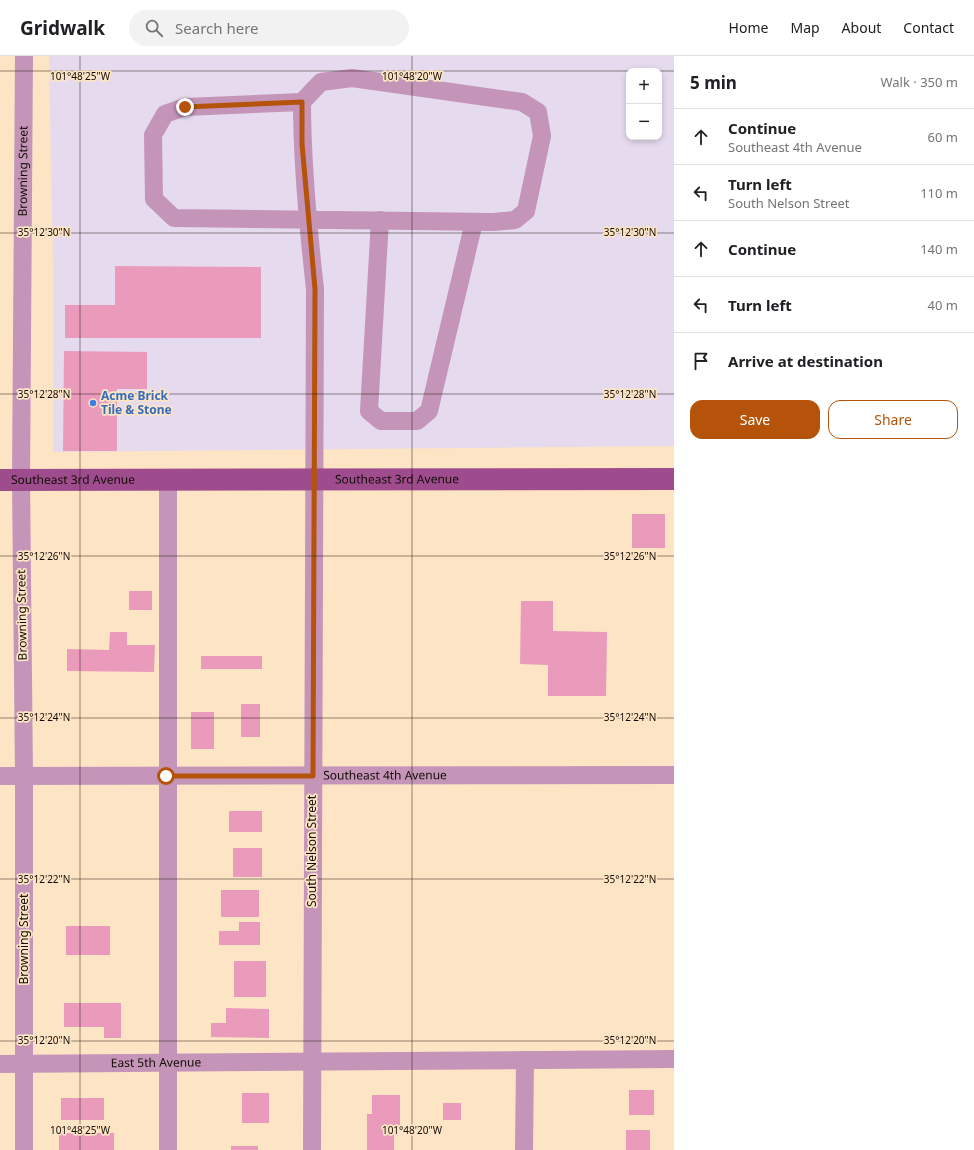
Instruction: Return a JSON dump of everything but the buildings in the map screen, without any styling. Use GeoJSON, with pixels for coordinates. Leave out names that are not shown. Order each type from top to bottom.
{"type":"FeatureCollection","features":[{"type":"Feature","properties":{"kind":"main road","name":"Southeast 3rd Avenue"},"geometry":{"type":"LineString","coordinates":[[11,480],[674,479]]}},
{"type":"Feature","properties":{"kind":"street","name":"Browning Street"},"geometry":{"type":"LineString","coordinates":[[24,56],[11,480],[24,776],[24,1150]]}},
{"type":"Feature","properties":{"kind":"street"},"geometry":{"type":"LineString","coordinates":[[352,78],[522,102],[538,112],[542,136],[526,211],[515,220],[474,222],[174,218],[154,199],[153,134],[165,114],[185,107],[302,102],[321,82],[352,78]]}},
{"type":"Feature","properties":{"kind":"street","name":"South Nelson Street"},"geometry":{"type":"LineString","coordinates":[[302,102],[302,144],[315,289],[312,1150]]}},
{"type":"Feature","properties":{"kind":"street"},"geometry":{"type":"LineString","coordinates":[[380,220],[369,411],[381,421],[417,421],[429,412],[474,222]]}},
{"type":"Feature","properties":{"kind":"street"},"geometry":{"type":"LineString","coordinates":[[168,479],[166,776],[168,1150]]}},
{"type":"Feature","properties":{"kind":"street","name":"Southeast 4th Avenue"},"geometry":{"type":"LineString","coordinates":[[0,776],[674,775]]}},
{"type":"Feature","properties":{"kind":"street","name":"East 5th Avenue"},"geometry":{"type":"LineString","coordinates":[[0,1064],[674,1059]]}},
{"type":"Feature","properties":{"kind":"street"},"geometry":{"type":"LineString","coordinates":[[524,1150],[525,1060]]}},
{"type":"Feature","properties":{"kind":"shaded area"},"geometry":{"type":"Polygon","coordinates":[[[49,56],[674,56],[674,446],[53,452],[53,263],[49,56]]]}},
{"type":"Feature","properties":{"kind":"place","name":"Acme Brick Tile & Stone"},"geometry":{"type":"Point","coordinates":[93,403]}},
{"type":"Feature","properties":{"kind":"route"},"geometry":{"type":"LineString","coordinates":[[166,776],[313,776],[315,289],[302,144],[302,102],[185,107]]}}]}
